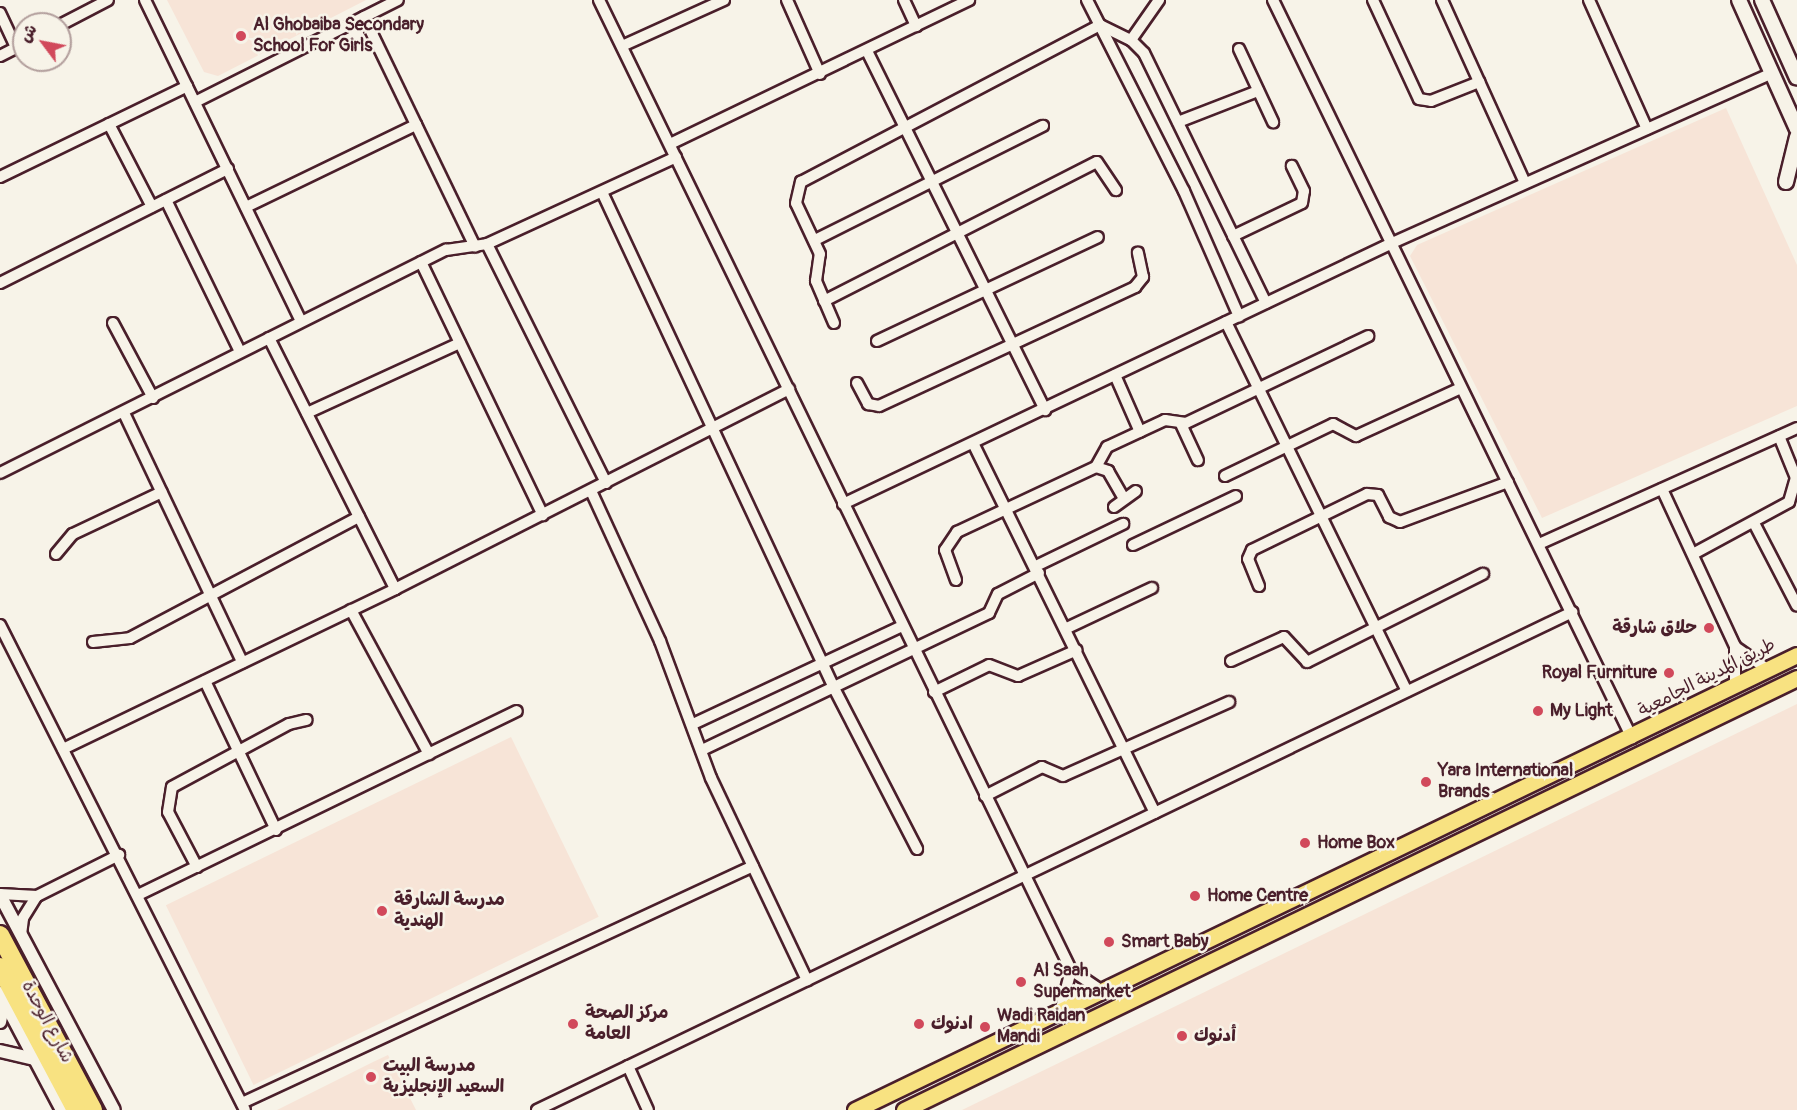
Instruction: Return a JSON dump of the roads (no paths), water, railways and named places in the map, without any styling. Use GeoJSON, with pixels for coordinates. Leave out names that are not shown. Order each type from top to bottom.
{"type":"FeatureCollection","features":[{"type":"Feature","properties":{"kind":"highway","name":"شارع الوحدة"},"geometry":{"type":"LineString","coordinates":[[0,934],[93,1110]]}},
{"type":"Feature","properties":{"kind":"highway","name":"شارع الوحدة"},"geometry":{"type":"LineString","coordinates":[[0,967],[76,1110]]}},
{"type":"Feature","properties":{"kind":"main road"},"geometry":{"type":"LineString","coordinates":[[1739,0],[1797,129]]}},
{"type":"Feature","properties":{"kind":"main road"},"geometry":{"type":"LineString","coordinates":[[1762,0],[1797,78]]}},
{"type":"Feature","properties":{"kind":"main road"},"geometry":{"type":"LineString","coordinates":[[1786,182],[1797,137]]}},
{"type":"Feature","properties":{"kind":"main road","name":"طريق المدينة الجامعية"},"geometry":{"type":"LineString","coordinates":[[855,1110],[1105,993],[1632,738],[1797,655]]}},
{"type":"Feature","properties":{"kind":"main road"},"geometry":{"type":"LineString","coordinates":[[904,1110],[1797,678]]}},
{"type":"Feature","properties":{"kind":"street"},"geometry":{"type":"LineString","coordinates":[[72,19],[108,0]]}},
{"type":"Feature","properties":{"kind":"street"},"geometry":{"type":"LineString","coordinates":[[145,0],[301,321]]}},
{"type":"Feature","properties":{"kind":"street"},"geometry":{"type":"LineString","coordinates":[[195,102],[398,0]]}},
{"type":"Feature","properties":{"kind":"street"},"geometry":{"type":"LineString","coordinates":[[599,0],[789,389],[933,692],[1071,970],[1105,993]]}},
{"type":"Feature","properties":{"kind":"street"},"geometry":{"type":"LineString","coordinates":[[622,46],[724,0]]}},
{"type":"Feature","properties":{"kind":"street"},"geometry":{"type":"LineString","coordinates":[[787,0],[820,74]]}},
{"type":"Feature","properties":{"kind":"street"},"geometry":{"type":"LineString","coordinates":[[904,0],[916,26]]}},
{"type":"Feature","properties":{"kind":"street"},"geometry":{"type":"LineString","coordinates":[[670,144],[820,74],[969,0]]}},
{"type":"Feature","properties":{"kind":"street"},"geometry":{"type":"LineString","coordinates":[[1087,0],[1239,316]]}},
{"type":"Feature","properties":{"kind":"street"},"geometry":{"type":"LineString","coordinates":[[1131,40],[1158,0]]}},
{"type":"Feature","properties":{"kind":"street"},"geometry":{"type":"LineString","coordinates":[[1273,0],[1389,244],[1539,544],[1632,738]]}},
{"type":"Feature","properties":{"kind":"street"},"geometry":{"type":"LineString","coordinates":[[1373,0],[1419,99],[1431,100],[1479,82]]}},
{"type":"Feature","properties":{"kind":"street"},"geometry":{"type":"LineString","coordinates":[[1443,0],[1525,183]]}},
{"type":"Feature","properties":{"kind":"street"},"geometry":{"type":"LineString","coordinates":[[1589,0],[1647,129]]}},
{"type":"Feature","properties":{"kind":"street"},"geometry":{"type":"LineString","coordinates":[[0,13],[12,33]]}},
{"type":"Feature","properties":{"kind":"street"},"geometry":{"type":"LineString","coordinates":[[364,17],[476,247]]}},
{"type":"Feature","properties":{"kind":"street"},"geometry":{"type":"LineString","coordinates":[[1100,25],[1131,40],[1144,53],[1266,303]]}},
{"type":"Feature","properties":{"kind":"street"},"geometry":{"type":"LineString","coordinates":[[834,323],[816,281],[820,254],[796,203],[801,182],[906,129],[1100,25]]}},
{"type":"Feature","properties":{"kind":"street"},"geometry":{"type":"LineString","coordinates":[[1239,49],[1273,122]]}},
{"type":"Feature","properties":{"kind":"street"},"geometry":{"type":"LineString","coordinates":[[867,51],[1045,410]]}},
{"type":"Feature","properties":{"kind":"street"},"geometry":{"type":"LineString","coordinates":[[843,504],[1045,410],[1389,244],[1772,73]]}},
{"type":"Feature","properties":{"kind":"street"},"geometry":{"type":"LineString","coordinates":[[0,177],[187,86]]}},
{"type":"Feature","properties":{"kind":"street"},"geometry":{"type":"LineString","coordinates":[[1178,122],[1258,91]]}},
{"type":"Feature","properties":{"kind":"street"},"geometry":{"type":"LineString","coordinates":[[109,124],[152,207]]}},
{"type":"Feature","properties":{"kind":"street"},"geometry":{"type":"LineString","coordinates":[[246,207],[416,125]]}},
{"type":"Feature","properties":{"kind":"street"},"geometry":{"type":"LineString","coordinates":[[815,240],[1043,126]]}},
{"type":"Feature","properties":{"kind":"street"},"geometry":{"type":"LineString","coordinates":[[0,473],[124,413],[240,352],[421,262],[452,248],[487,244],[676,157]]}},
{"type":"Feature","properties":{"kind":"street"},"geometry":{"type":"LineString","coordinates":[[824,302],[959,237],[1097,162],[1116,190]]}},
{"type":"Feature","properties":{"kind":"street"},"geometry":{"type":"LineString","coordinates":[[1233,236],[1302,203],[1304,190],[1292,166]]}},
{"type":"Feature","properties":{"kind":"street"},"geometry":{"type":"LineString","coordinates":[[0,283],[228,169]]}},
{"type":"Feature","properties":{"kind":"street"},"geometry":{"type":"LineString","coordinates":[[602,192],[822,663],[917,849]]}},
{"type":"Feature","properties":{"kind":"street"},"geometry":{"type":"LineString","coordinates":[[166,200],[240,352]]}},
{"type":"Feature","properties":{"kind":"street"},"geometry":{"type":"LineString","coordinates":[[877,341],[1098,237]]}},
{"type":"Feature","properties":{"kind":"street"},"geometry":{"type":"LineString","coordinates":[[487,244],[606,483]]}},
{"type":"Feature","properties":{"kind":"street"},"geometry":{"type":"LineString","coordinates":[[857,383],[868,404],[879,406],[1013,344],[1135,287],[1143,277],[1138,252]]}},
{"type":"Feature","properties":{"kind":"street"},"geometry":{"type":"LineString","coordinates":[[421,262],[543,515]]}},
{"type":"Feature","properties":{"kind":"street"},"geometry":{"type":"LineString","coordinates":[[1226,322],[1407,691]]}},
{"type":"Feature","properties":{"kind":"street"},"geometry":{"type":"LineString","coordinates":[[113,323],[153,398]]}},
{"type":"Feature","properties":{"kind":"street"},"geometry":{"type":"LineString","coordinates":[[1096,467],[1102,451],[1140,432],[1165,420],[1181,424],[1368,336]]}},
{"type":"Feature","properties":{"kind":"street"},"geometry":{"type":"LineString","coordinates":[[269,338],[395,589]]}},
{"type":"Feature","properties":{"kind":"street"},"geometry":{"type":"LineString","coordinates":[[307,413],[460,343]]}},
{"type":"Feature","properties":{"kind":"street"},"geometry":{"type":"LineString","coordinates":[[1115,375],[1140,432]]}},
{"type":"Feature","properties":{"kind":"street"},"geometry":{"type":"LineString","coordinates":[[1225,476],[1336,423],[1356,436],[1461,387]]}},
{"type":"Feature","properties":{"kind":"street"},"geometry":{"type":"LineString","coordinates":[[63,749],[395,589],[789,389]]}},
{"type":"Feature","properties":{"kind":"street"},"geometry":{"type":"LineString","coordinates":[[124,413],[242,663]]}},
{"type":"Feature","properties":{"kind":"street"},"geometry":{"type":"LineString","coordinates":[[1181,424],[1198,460]]}},
{"type":"Feature","properties":{"kind":"street"},"geometry":{"type":"LineString","coordinates":[[1539,544],[1797,428]]}},
{"type":"Feature","properties":{"kind":"street"},"geometry":{"type":"LineString","coordinates":[[1694,554],[1789,502],[1796,486],[1779,436]]}},
{"type":"Feature","properties":{"kind":"street"},"geometry":{"type":"LineString","coordinates":[[973,443],[1067,628],[1155,813]]}},
{"type":"Feature","properties":{"kind":"street"},"geometry":{"type":"LineString","coordinates":[[956,580],[946,557],[949,538],[1007,508],[1096,467],[1108,471],[1123,497]]}},
{"type":"Feature","properties":{"kind":"street"},"geometry":{"type":"LineString","coordinates":[[1259,586],[1250,552],[1321,516],[1374,494],[1392,520],[1404,522],[1508,482]]}},
{"type":"Feature","properties":{"kind":"street"},"geometry":{"type":"LineString","coordinates":[[1662,489],[1735,646],[1748,661],[1767,670]]}},
{"type":"Feature","properties":{"kind":"street"},"geometry":{"type":"LineString","coordinates":[[591,491],[753,866],[807,980]]}},
{"type":"Feature","properties":{"kind":"street"},"geometry":{"type":"LineString","coordinates":[[1114,507],[1123,497],[1136,491]]}},
{"type":"Feature","properties":{"kind":"street"},"geometry":{"type":"LineString","coordinates":[[56,554],[73,534],[162,492]]}},
{"type":"Feature","properties":{"kind":"street"},"geometry":{"type":"LineString","coordinates":[[1133,545],[1236,496]]}},
{"type":"Feature","properties":{"kind":"street"},"geometry":{"type":"LineString","coordinates":[[93,642],[130,638],[359,517]]}},
{"type":"Feature","properties":{"kind":"street"},"geometry":{"type":"LineString","coordinates":[[1754,523],[1797,606]]}},
{"type":"Feature","properties":{"kind":"street"},"geometry":{"type":"LineString","coordinates":[[702,750],[835,690],[988,613],[998,594],[1123,524]]}},
{"type":"Feature","properties":{"kind":"street"},"geometry":{"type":"LineString","coordinates":[[1231,661],[1284,637],[1307,662],[1484,574]]}},
{"type":"Feature","properties":{"kind":"street"},"geometry":{"type":"LineString","coordinates":[[1067,628],[1152,588]]}},
{"type":"Feature","properties":{"kind":"street"},"geometry":{"type":"LineString","coordinates":[[351,610],[429,754]]}},
{"type":"Feature","properties":{"kind":"street"},"geometry":{"type":"LineString","coordinates":[[537,1110],[1572,612]]}},
{"type":"Feature","properties":{"kind":"street"},"geometry":{"type":"LineString","coordinates":[[0,626],[119,855],[244,1106],[753,866]]}},
{"type":"Feature","properties":{"kind":"street"},"geometry":{"type":"LineString","coordinates":[[693,724],[902,626]]}},
{"type":"Feature","properties":{"kind":"street"},"geometry":{"type":"LineString","coordinates":[[1735,646],[1735,687]]}},
{"type":"Feature","properties":{"kind":"street"},"geometry":{"type":"LineString","coordinates":[[933,692],[989,665],[1018,676],[1077,650]]}},
{"type":"Feature","properties":{"kind":"street"},"geometry":{"type":"LineString","coordinates":[[205,681],[276,830]]}},
{"type":"Feature","properties":{"kind":"street"},"geometry":{"type":"LineString","coordinates":[[985,796],[1042,767],[1063,776],[1228,702]]}},
{"type":"Feature","properties":{"kind":"street"},"geometry":{"type":"LineString","coordinates":[[138,895],[517,711]]}},
{"type":"Feature","properties":{"kind":"street"},"geometry":{"type":"LineString","coordinates":[[197,867],[168,812],[168,792],[238,750],[307,720]]}},
{"type":"Feature","properties":{"kind":"street"},"geometry":{"type":"LineString","coordinates":[[21,935],[27,910],[37,896],[119,855]]}},
{"type":"Feature","properties":{"kind":"street"},"geometry":{"type":"LineString","coordinates":[[37,896],[0,895],[114,1110]]}},
{"type":"Feature","properties":{"kind":"street"},"geometry":{"type":"LineString","coordinates":[[1059,1014],[1071,970]]}},
{"type":"Feature","properties":{"kind":"street"},"geometry":{"type":"LineString","coordinates":[[0,1022],[2,997]]}},
{"type":"Feature","properties":{"kind":"street"},"geometry":{"type":"LineString","coordinates":[[2,997],[62,1110]]}},
{"type":"Feature","properties":{"kind":"street"},"geometry":{"type":"LineString","coordinates":[[0,1051],[35,1059]]}},
{"type":"Feature","properties":{"kind":"street"},"geometry":{"type":"LineString","coordinates":[[628,1066],[648,1110]]}},
{"type":"Feature","properties":{"kind":"place","name":"Al Ghobaiba Secondary School For Girls"},"geometry":{"type":"Point","coordinates":[241,36]}},
{"type":"Feature","properties":{"kind":"place","name":"حلاق شارقة"},"geometry":{"type":"Point","coordinates":[1709,628]}},
{"type":"Feature","properties":{"kind":"place","name":"Royal Furniture"},"geometry":{"type":"Point","coordinates":[1669,673]}},
{"type":"Feature","properties":{"kind":"place","name":"My Light"},"geometry":{"type":"Point","coordinates":[1538,711]}},
{"type":"Feature","properties":{"kind":"place","name":"Yara International Brands"},"geometry":{"type":"Point","coordinates":[1426,782]}},
{"type":"Feature","properties":{"kind":"place","name":"Home Box"},"geometry":{"type":"Point","coordinates":[1305,843]}},
{"type":"Feature","properties":{"kind":"place","name":"Home Centre"},"geometry":{"type":"Point","coordinates":[1195,896]}},
{"type":"Feature","properties":{"kind":"place","name":"مدرسة الشارقة الهندية"},"geometry":{"type":"Point","coordinates":[382,911]}},
{"type":"Feature","properties":{"kind":"place","name":"Smart Baby"},"geometry":{"type":"Point","coordinates":[1109,942]}},
{"type":"Feature","properties":{"kind":"place","name":"Al Saah Supermarket"},"geometry":{"type":"Point","coordinates":[1021,982]}},
{"type":"Feature","properties":{"kind":"place","name":"مركز الصحة العامة"},"geometry":{"type":"Point","coordinates":[573,1024]}},
{"type":"Feature","properties":{"kind":"place","name":"ادنوك"},"geometry":{"type":"Point","coordinates":[919,1024]}},
{"type":"Feature","properties":{"kind":"place","name":"Wadi Raidan Mandi"},"geometry":{"type":"Point","coordinates":[985,1027]}},
{"type":"Feature","properties":{"kind":"place","name":"أدنوك"},"geometry":{"type":"Point","coordinates":[1182,1036]}},
{"type":"Feature","properties":{"kind":"place","name":"مدرسة البيت السعيد الإنجليزية"},"geometry":{"type":"Point","coordinates":[371,1077]}}]}
